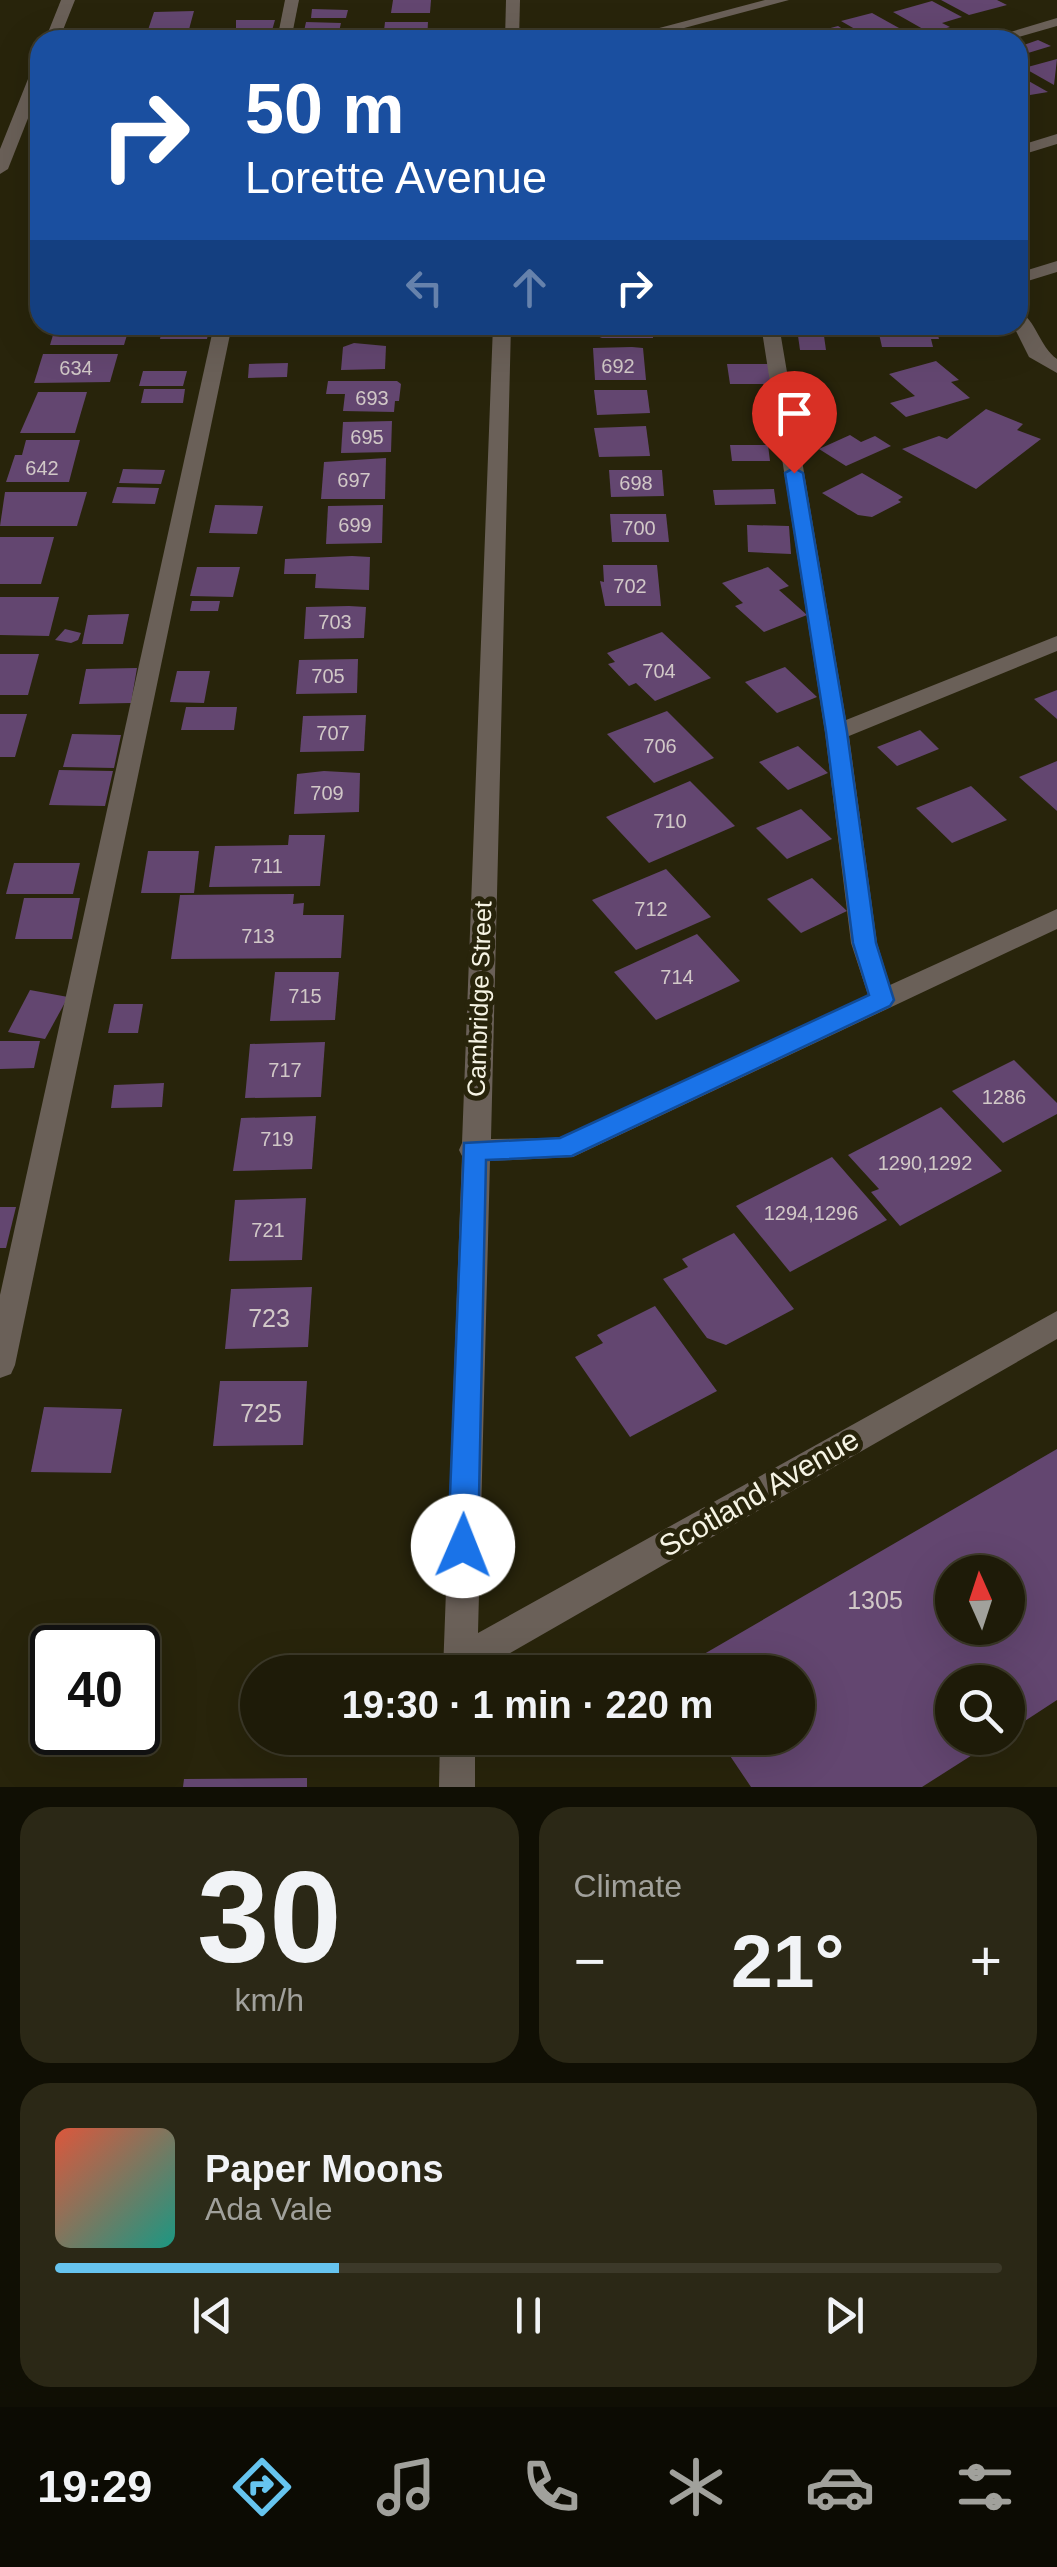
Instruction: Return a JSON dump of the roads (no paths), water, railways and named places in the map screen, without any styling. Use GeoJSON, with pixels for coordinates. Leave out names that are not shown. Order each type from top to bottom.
{"type":"FeatureCollection","features":[{"type":"Feature","properties":{"kind":"street"},"geometry":{"type":"LineString","coordinates":[[56,30],[68,0]]}},
{"type":"Feature","properties":{"kind":"street"},"geometry":{"type":"LineString","coordinates":[[286,30],[292,0]]}},
{"type":"Feature","properties":{"kind":"street"},"geometry":{"type":"LineString","coordinates":[[512,30],[513,0]]}},
{"type":"Feature","properties":{"kind":"street"},"geometry":{"type":"LineString","coordinates":[[661,30],[782,0]]}},
{"type":"Feature","properties":{"kind":"street"},"geometry":{"type":"LineString","coordinates":[[1028,30],[1057,22]]}},
{"type":"Feature","properties":{"kind":"street"},"geometry":{"type":"LineString","coordinates":[[0,108],[30,108]]}},
{"type":"Feature","properties":{"kind":"street"},"geometry":{"type":"LineString","coordinates":[[0,169],[30,112]]}},
{"type":"Feature","properties":{"kind":"street"},"geometry":{"type":"LineString","coordinates":[[1028,148],[1057,139]]}},
{"type":"Feature","properties":{"kind":"street"},"geometry":{"type":"LineString","coordinates":[[1028,276],[1057,266]]}},
{"type":"Feature","properties":{"kind":"street"},"geometry":{"type":"LineString","coordinates":[[0,1365],[220,335]]}},
{"type":"Feature","properties":{"kind":"street","name":"Cambridge Street"},"geometry":{"type":"LineString","coordinates":[[460,1655],[473,1150],[502,335]]}},
{"type":"Feature","properties":{"kind":"street"},"geometry":{"type":"LineString","coordinates":[[772,335],[836,732],[864,943],[882,1000]]}},
{"type":"Feature","properties":{"kind":"street"},"geometry":{"type":"LineString","coordinates":[[1027,335],[1036,353],[1057,366]]}},
{"type":"Feature","properties":{"kind":"street"},"geometry":{"type":"LineString","coordinates":[[836,732],[1057,643]]}},
{"type":"Feature","properties":{"kind":"street"},"geometry":{"type":"LineString","coordinates":[[473,1150],[563,1148],[1057,918]]}},
{"type":"Feature","properties":{"kind":"street","name":"Scotland Avenue"},"geometry":{"type":"LineString","coordinates":[[481,1655],[1057,1324]]}},
{"type":"Feature","properties":{"kind":"street"},"geometry":{"type":"LineString","coordinates":[[457,1787],[458,1755]]}}]}
